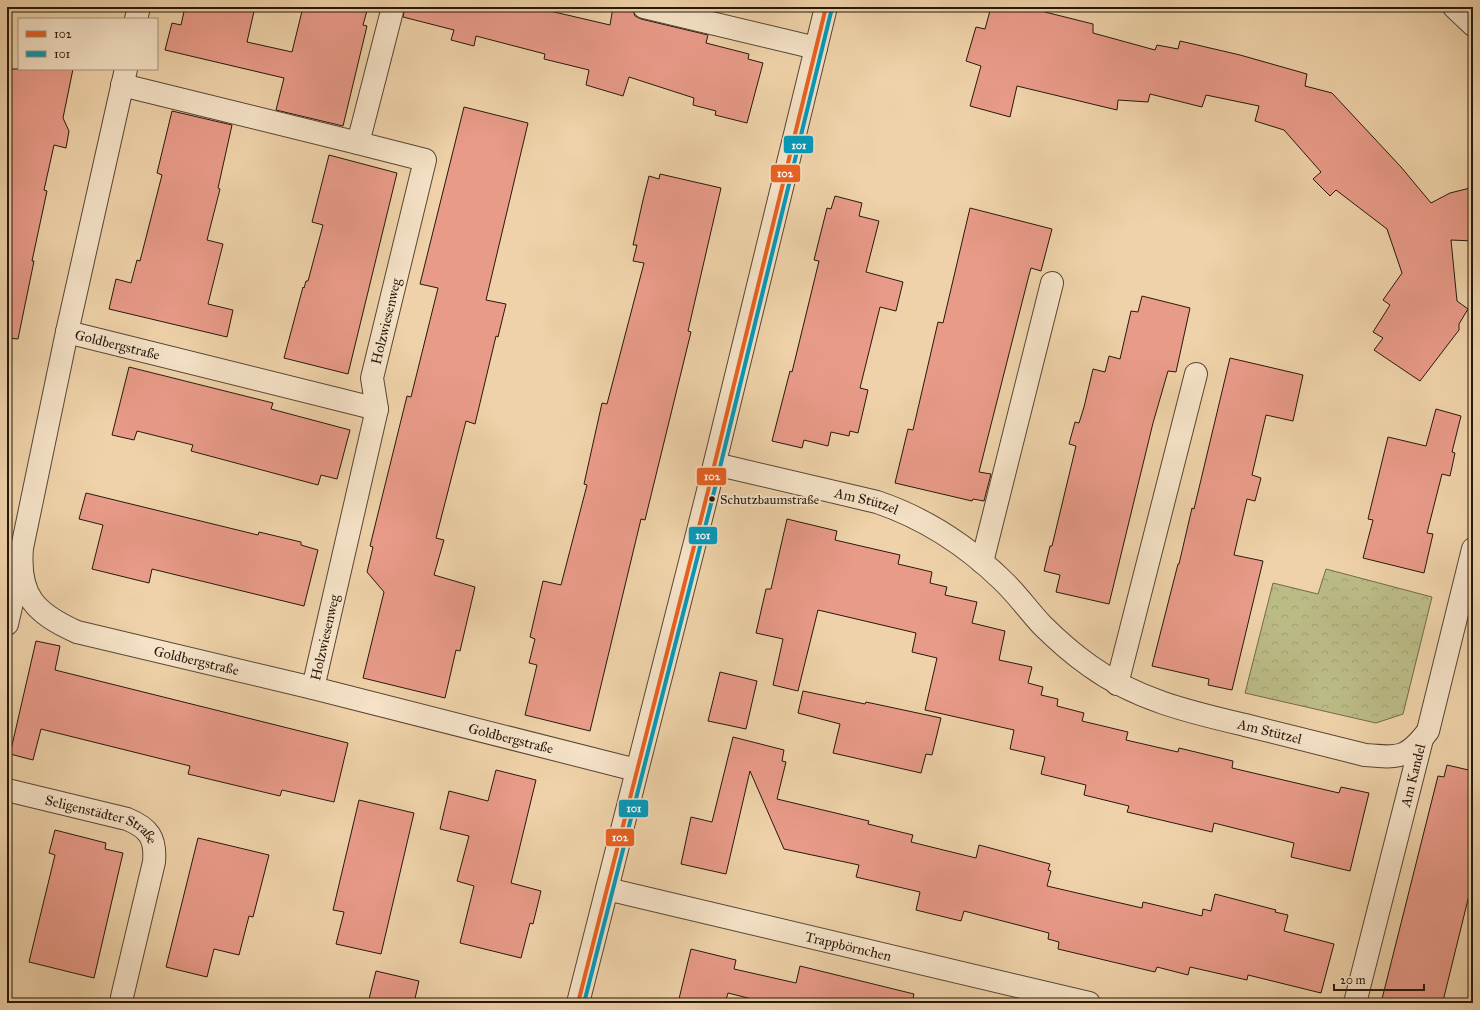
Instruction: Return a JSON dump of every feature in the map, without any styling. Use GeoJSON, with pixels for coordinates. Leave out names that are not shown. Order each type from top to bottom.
{"type":"FeatureCollection","features":[{"type":"Feature","properties":{"kind":"street"},"geometry":{"type":"LineString","coordinates":[[136,18],[139,7]]}},
{"type":"Feature","properties":{"kind":"street"},"geometry":{"type":"LineString","coordinates":[[358,143],[393,7]]}},
{"type":"Feature","properties":{"kind":"street"},"geometry":{"type":"LineString","coordinates":[[644,7],[816,48]]}},
{"type":"Feature","properties":{"kind":"street"},"geometry":{"type":"LineString","coordinates":[[578,1003],[715,464],[826,7]]}},
{"type":"Feature","properties":{"kind":"street"},"geometry":{"type":"LineString","coordinates":[[1454,7],[1473,25]]}},
{"type":"Feature","properties":{"kind":"street","name":"Goldbergstraße"},"geometry":{"type":"LineString","coordinates":[[358,143],[124,77],[67,332],[22,548],[20,568],[23,581],[31,599],[40,611],[52,621],[77,632],[313,688],[636,770]]}},
{"type":"Feature","properties":{"kind":"street","name":"Holzwiesenweg"},"geometry":{"type":"LineString","coordinates":[[313,688],[377,409],[372,378],[425,160],[358,143]]}},
{"type":"Feature","properties":{"kind":"street"},"geometry":{"type":"LineString","coordinates":[[982,562],[1052,283]]}},
{"type":"Feature","properties":{"kind":"street","name":"Goldbergstraße"},"geometry":{"type":"LineString","coordinates":[[67,332],[377,409]]}},
{"type":"Feature","properties":{"kind":"street"},"geometry":{"type":"LineString","coordinates":[[1117,684],[1196,374]]}},
{"type":"Feature","properties":{"kind":"street","name":"Am Stützel"},"geometry":{"type":"LineString","coordinates":[[715,464],[850,495],[900,510],[946,534],[1003,580],[1042,625],[1072,653],[1117,684],[1145,697],[1178,709],[1365,755],[1389,757],[1398,756],[1416,747],[1422,740]]}},
{"type":"Feature","properties":{"kind":"street","name":"Am Kandel"},"geometry":{"type":"LineString","coordinates":[[1355,1003],[1422,740],[1428,732],[1473,549]]}},
{"type":"Feature","properties":{"kind":"street"},"geometry":{"type":"LineString","coordinates":[[7,624],[20,568]]}},
{"type":"Feature","properties":{"kind":"street","name":"Seligenstädter Straße"},"geometry":{"type":"LineString","coordinates":[[7,790],[127,819],[140,824],[152,838],[155,850],[154,862],[122,997]]}},
{"type":"Feature","properties":{"kind":"street","name":"Trappbörnchen"},"geometry":{"type":"LineString","coordinates":[[607,889],[1089,1003]]}},
{"type":"Feature","properties":{"kind":"green space"},"geometry":{"type":"Polygon","coordinates":[[[1326,569],[1432,597],[1403,714],[1376,723],[1245,693],[1273,583],[1318,594],[1326,569]]]}},
{"type":"Feature","properties":{"kind":"building"},"geometry":{"type":"Polygon","coordinates":[[[185,7],[255,7],[247,42],[292,52],[303,7],[368,7],[363,25],[367,26],[343,126],[276,110],[284,78],[165,50],[172,23],[181,25],[185,7]]]}},
{"type":"Feature","properties":{"kind":"building"},"geometry":{"type":"Polygon","coordinates":[[[405,7],[533,7],[610,25],[613,7],[632,7],[635,16],[641,19],[708,35],[706,43],[749,54],[748,59],[763,63],[747,123],[715,115],[716,111],[693,105],[694,98],[629,77],[623,96],[586,85],[589,70],[544,59],[545,54],[476,36],[474,46],[451,40],[454,30],[403,17],[405,7]]]}},
{"type":"Feature","properties":{"kind":"building"},"geometry":{"type":"Polygon","coordinates":[[[991,7],[1046,7],[1045,12],[1093,24],[1093,33],[1155,50],[1157,45],[1178,49],[1180,41],[1240,55],[1307,74],[1305,86],[1332,93],[1401,167],[1431,203],[1450,193],[1470,188],[1473,203],[1473,241],[1451,240],[1457,301],[1468,309],[1459,324],[1459,330],[1420,381],[1374,350],[1383,338],[1373,332],[1390,305],[1383,300],[1402,273],[1387,229],[1336,190],[1330,196],[1313,179],[1321,172],[1284,130],[1255,121],[1259,106],[1206,95],[1202,107],[1150,94],[1148,102],[1118,100],[1117,110],[1017,86],[1010,117],[970,106],[981,66],[966,61],[976,27],[985,29],[991,7]]]}},
{"type":"Feature","properties":{"kind":"building"},"geometry":{"type":"Polygon","coordinates":[[[7,69],[73,70],[63,118],[69,131],[66,148],[54,145],[44,190],[47,191],[32,261],[34,261],[18,339],[7,338],[7,69]]]}},
{"type":"Feature","properties":{"kind":"building"},"geometry":{"type":"Polygon","coordinates":[[[464,107],[528,123],[486,300],[506,304],[498,337],[496,336],[475,424],[466,421],[436,538],[444,540],[434,575],[475,587],[460,651],[456,650],[445,698],[363,678],[384,592],[367,572],[373,547],[370,546],[407,396],[411,397],[438,288],[420,284],[464,107]]]}},
{"type":"Feature","properties":{"kind":"building"},"geometry":{"type":"Polygon","coordinates":[[[172,111],[232,125],[218,188],[220,189],[207,240],[223,244],[208,304],[233,310],[227,337],[109,309],[116,279],[131,283],[137,260],[140,261],[162,175],[157,173],[172,111]]]}},
{"type":"Feature","properties":{"kind":"building"},"geometry":{"type":"Polygon","coordinates":[[[329,155],[397,173],[348,374],[284,358],[303,287],[304,288],[306,281],[308,281],[323,225],[312,222],[329,155]]]}},
{"type":"Feature","properties":{"kind":"building"},"geometry":{"type":"Polygon","coordinates":[[[660,174],[721,188],[688,331],[691,332],[645,520],[641,519],[590,731],[525,715],[537,665],[529,663],[535,639],[530,637],[543,581],[561,585],[587,485],[584,484],[602,403],[607,404],[644,263],[633,261],[637,245],[633,245],[643,200],[649,176],[659,179],[660,174]]]}},
{"type":"Feature","properties":{"kind":"building"},"geometry":{"type":"Polygon","coordinates":[[[835,196],[862,203],[859,216],[879,221],[866,272],[903,282],[896,311],[880,307],[860,388],[868,390],[858,433],[850,431],[849,436],[831,432],[828,446],[804,440],[802,448],[772,441],[790,371],[792,372],[819,261],[814,260],[827,208],[831,209],[835,196]]]}},
{"type":"Feature","properties":{"kind":"building"},"geometry":{"type":"Polygon","coordinates":[[[970,208],[1052,229],[1041,271],[1031,268],[979,472],[991,474],[984,501],[973,499],[972,501],[895,483],[908,429],[913,430],[938,322],[943,323],[970,208]]]}},
{"type":"Feature","properties":{"kind":"building"},"geometry":{"type":"Polygon","coordinates":[[[1142,296],[1190,308],[1176,372],[1168,371],[1153,423],[1109,604],[1056,592],[1060,575],[1044,571],[1050,546],[1052,546],[1076,446],[1069,444],[1075,422],[1079,423],[1093,369],[1105,372],[1109,356],[1120,359],[1131,311],[1138,312],[1142,296]]]}},
{"type":"Feature","properties":{"kind":"building"},"geometry":{"type":"Polygon","coordinates":[[[1230,358],[1303,375],[1293,421],[1266,415],[1252,475],[1261,478],[1255,501],[1247,499],[1234,555],[1263,561],[1232,690],[1208,685],[1209,679],[1152,666],[1192,508],[1194,509],[1230,358]]]}},
{"type":"Feature","properties":{"kind":"building"},"geometry":{"type":"Polygon","coordinates":[[[129,367],[273,403],[271,409],[350,430],[337,479],[321,475],[318,485],[191,451],[193,445],[137,431],[134,440],[112,435],[129,367]]]}},
{"type":"Feature","properties":{"kind":"building"},"geometry":{"type":"Polygon","coordinates":[[[1436,409],[1461,416],[1452,452],[1455,453],[1450,476],[1442,474],[1427,533],[1433,534],[1424,573],[1363,558],[1373,520],[1368,519],[1388,437],[1426,446],[1436,409]]]}},
{"type":"Feature","properties":{"kind":"building"},"geometry":{"type":"Polygon","coordinates":[[[86,493],[258,535],[259,532],[301,542],[301,545],[318,550],[304,606],[152,569],[149,583],[92,569],[103,525],[79,519],[86,493]]]}},
{"type":"Feature","properties":{"kind":"building"},"geometry":{"type":"Polygon","coordinates":[[[787,519],[837,531],[835,540],[900,555],[898,564],[932,572],[930,583],[947,587],[945,595],[977,602],[972,623],[1005,631],[999,660],[1032,667],[1028,683],[1043,687],[1041,695],[1058,699],[1057,706],[1084,713],[1082,721],[1128,732],[1126,740],[1178,752],[1179,748],[1233,761],[1232,768],[1339,793],[1341,787],[1369,793],[1350,871],[1291,857],[1294,843],[1214,823],[1212,832],[1127,812],[1129,806],[1084,795],[1086,785],[1041,774],[1045,757],[1010,749],[1014,730],[925,710],[937,658],[912,652],[916,633],[818,610],[798,691],[773,685],[783,639],[756,633],[766,589],[771,589],[787,519]]]}},
{"type":"Feature","properties":{"kind":"building"},"geometry":{"type":"Polygon","coordinates":[[[36,641],[60,646],[55,670],[348,743],[334,802],[282,790],[280,796],[188,774],[190,766],[41,729],[33,760],[10,754],[36,641]]]}},
{"type":"Feature","properties":{"kind":"building"},"geometry":{"type":"Polygon","coordinates":[[[720,672],[757,681],[746,729],[708,721],[720,672]]]}},
{"type":"Feature","properties":{"kind":"building"},"geometry":{"type":"Polygon","coordinates":[[[803,691],[865,704],[866,702],[941,718],[932,755],[926,754],[921,773],[833,753],[840,724],[798,713],[803,691]]]}},
{"type":"Feature","properties":{"kind":"building"},"geometry":{"type":"Polygon","coordinates":[[[733,737],[784,750],[782,761],[786,762],[777,799],[869,821],[868,824],[913,835],[911,842],[976,858],[979,845],[1050,864],[1048,870],[1051,871],[1047,886],[1142,908],[1143,902],[1202,916],[1203,909],[1211,911],[1215,894],[1276,910],[1275,912],[1288,915],[1284,931],[1334,944],[1321,993],[1248,975],[1247,980],[1190,967],[1188,975],[1157,967],[1155,972],[1058,949],[1059,942],[1048,939],[1049,933],[964,911],[961,921],[916,910],[920,892],[856,877],[859,865],[784,849],[750,771],[726,874],[681,864],[691,817],[712,822],[733,737]]]}},
{"type":"Feature","properties":{"kind":"building"},"geometry":{"type":"Polygon","coordinates":[[[1447,765],[1473,771],[1473,879],[1444,997],[1441,1003],[1381,1003],[1438,776],[1444,777],[1447,765]]]}},
{"type":"Feature","properties":{"kind":"building"},"geometry":{"type":"Polygon","coordinates":[[[496,770],[536,780],[511,883],[541,891],[533,924],[530,923],[521,958],[460,943],[474,886],[457,881],[469,836],[440,829],[449,791],[488,801],[496,770]]]}},
{"type":"Feature","properties":{"kind":"building"},"geometry":{"type":"Polygon","coordinates":[[[359,800],[414,813],[381,954],[336,944],[344,912],[333,910],[359,800]]]}},
{"type":"Feature","properties":{"kind":"building"},"geometry":{"type":"Polygon","coordinates":[[[55,830],[106,843],[105,849],[123,853],[94,978],[29,962],[55,855],[49,853],[55,830]]]}},
{"type":"Feature","properties":{"kind":"building"},"geometry":{"type":"Polygon","coordinates":[[[198,838],[269,855],[253,917],[249,916],[239,955],[214,949],[207,977],[166,967],[198,838]]]}},
{"type":"Feature","properties":{"kind":"building"},"geometry":{"type":"Polygon","coordinates":[[[691,949],[736,960],[734,969],[796,983],[800,966],[914,994],[912,1003],[768,1003],[728,993],[725,1003],[678,1003],[691,949]]]}},
{"type":"Feature","properties":{"kind":"building"},"geometry":{"type":"Polygon","coordinates":[[[376,971],[419,981],[414,1003],[368,1003],[376,971]]]}},
{"type":"Feature","properties":{"kind":"transit line","name":"102"},"geometry":{"type":"LineString","coordinates":[[578,1003],[706,499],[826,7]]}},
{"type":"Feature","properties":{"kind":"transit line","name":"101"},"geometry":{"type":"LineString","coordinates":[[584,1003],[712,500],[832,8]]}},
{"type":"Feature","properties":{"kind":"place","name":"Schutzbaumstraße"},"geometry":{"type":"Point","coordinates":[712,499]}}]}
